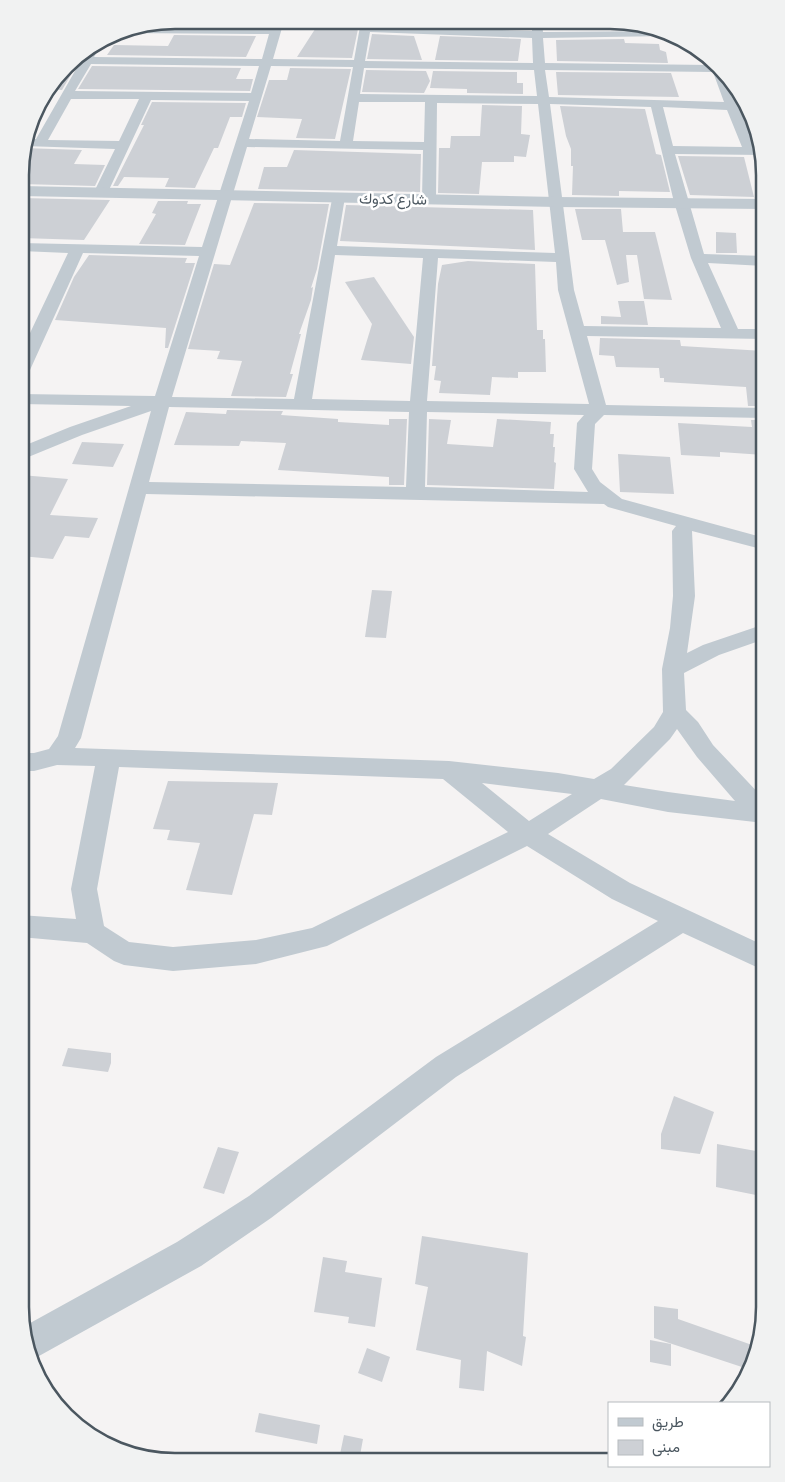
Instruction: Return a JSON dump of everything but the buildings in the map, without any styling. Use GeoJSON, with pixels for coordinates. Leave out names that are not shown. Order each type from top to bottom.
{"type":"FeatureCollection","features":[{"type":"Feature","properties":{"kind":"street"},"geometry":{"type":"LineString","coordinates":[[57,756],[69,738],[162,402],[277,29]]}},
{"type":"Feature","properties":{"kind":"street"},"geometry":{"type":"LineString","coordinates":[[346,145],[364,29]]}},
{"type":"Feature","properties":{"kind":"street"},"geometry":{"type":"LineString","coordinates":[[538,29],[539,66],[557,202],[566,290],[599,410]]}},
{"type":"Feature","properties":{"kind":"street"},"geometry":{"type":"LineString","coordinates":[[553,29],[652,35]]}},
{"type":"Feature","properties":{"kind":"street"},"geometry":{"type":"LineString","coordinates":[[40,143],[89,56]]}},
{"type":"Feature","properties":{"kind":"street"},"geometry":{"type":"LineString","coordinates":[[86,61],[709,67]]}},
{"type":"Feature","properties":{"kind":"street"},"geometry":{"type":"LineString","coordinates":[[724,82],[732,106],[753,148]]}},
{"type":"Feature","properties":{"kind":"street"},"geometry":{"type":"LineString","coordinates":[[67,94],[256,97]]}},
{"type":"Feature","properties":{"kind":"street"},"geometry":{"type":"LineString","coordinates":[[101,192],[147,96]]}},
{"type":"Feature","properties":{"kind":"street"},"geometry":{"type":"LineString","coordinates":[[353,98],[543,100],[732,106]]}},
{"type":"Feature","properties":{"kind":"street"},"geometry":{"type":"LineString","coordinates":[[429,198],[431,99]]}},
{"type":"Feature","properties":{"kind":"street"},"geometry":{"type":"LineString","coordinates":[[656,103],[681,202],[698,258],[732,334]]}},
{"type":"Feature","properties":{"kind":"street"},"geometry":{"type":"LineString","coordinates":[[33,143],[124,145]]}},
{"type":"Feature","properties":{"kind":"street"},"geometry":{"type":"LineString","coordinates":[[241,143],[430,146]]}},
{"type":"Feature","properties":{"kind":"street"},"geometry":{"type":"LineString","coordinates":[[668,150],[754,151]]}},
{"type":"Feature","properties":{"kind":"street","name":"شارع كدوك"},"geometry":{"type":"LineString","coordinates":[[29,191],[557,202],[756,204]]}},
{"type":"Feature","properties":{"kind":"street"},"geometry":{"type":"LineString","coordinates":[[302,404],[338,196]]}},
{"type":"Feature","properties":{"kind":"street"},"geometry":{"type":"LineString","coordinates":[[29,247],[208,252]]}},
{"type":"Feature","properties":{"kind":"street"},"geometry":{"type":"LineString","coordinates":[[29,353],[78,248]]}},
{"type":"Feature","properties":{"kind":"street"},"geometry":{"type":"LineString","coordinates":[[330,250],[562,258]]}},
{"type":"Feature","properties":{"kind":"street"},"geometry":{"type":"LineString","coordinates":[[415,493],[418,406],[431,253]]}},
{"type":"Feature","properties":{"kind":"street"},"geometry":{"type":"LineString","coordinates":[[698,258],[756,261]]}},
{"type":"Feature","properties":{"kind":"street"},"geometry":{"type":"LineString","coordinates":[[29,326],[41,327]]}},
{"type":"Feature","properties":{"kind":"street"},"geometry":{"type":"LineString","coordinates":[[577,331],[756,334]]}},
{"type":"Feature","properties":{"kind":"street"},"geometry":{"type":"LineString","coordinates":[[29,399],[756,413]]}},
{"type":"Feature","properties":{"kind":"street"},"geometry":{"type":"LineString","coordinates":[[29,451],[76,431],[162,402]]}},
{"type":"Feature","properties":{"kind":"street"},"geometry":{"type":"LineString","coordinates":[[599,410],[586,423],[583,469],[593,486],[615,503],[756,542]]}},
{"type":"Feature","properties":{"kind":"street"},"geometry":{"type":"LineString","coordinates":[[138,488],[608,498]]}},
{"type":"Feature","properties":{"kind":"street"},"geometry":{"type":"LineString","coordinates":[[29,927],[92,932],[124,953],[173,958],[256,952],[317,938],[528,834],[596,788],[620,775],[662,732],[674,712],[673,668],[681,628],[684,596],[682,531],[687,524]]}},
{"type":"Feature","properties":{"kind":"street"},"geometry":{"type":"LineString","coordinates":[[673,668],[711,650],[756,634]]}},
{"type":"Feature","properties":{"kind":"street"},"geometry":{"type":"LineString","coordinates":[[674,712],[756,807]]}},
{"type":"Feature","properties":{"kind":"street"},"geometry":{"type":"LineString","coordinates":[[29,762],[57,756],[449,770],[558,782],[668,802],[756,814]]}},
{"type":"Feature","properties":{"kind":"street"},"geometry":{"type":"LineString","coordinates":[[92,932],[84,889],[109,758]]}},
{"type":"Feature","properties":{"kind":"street"},"geometry":{"type":"LineString","coordinates":[[449,770],[528,834],[621,891],[756,955]]}},
{"type":"Feature","properties":{"kind":"street"},"geometry":{"type":"LineString","coordinates":[[33,1341],[197,1249],[260,1208],[446,1067],[682,920]]}}]}
